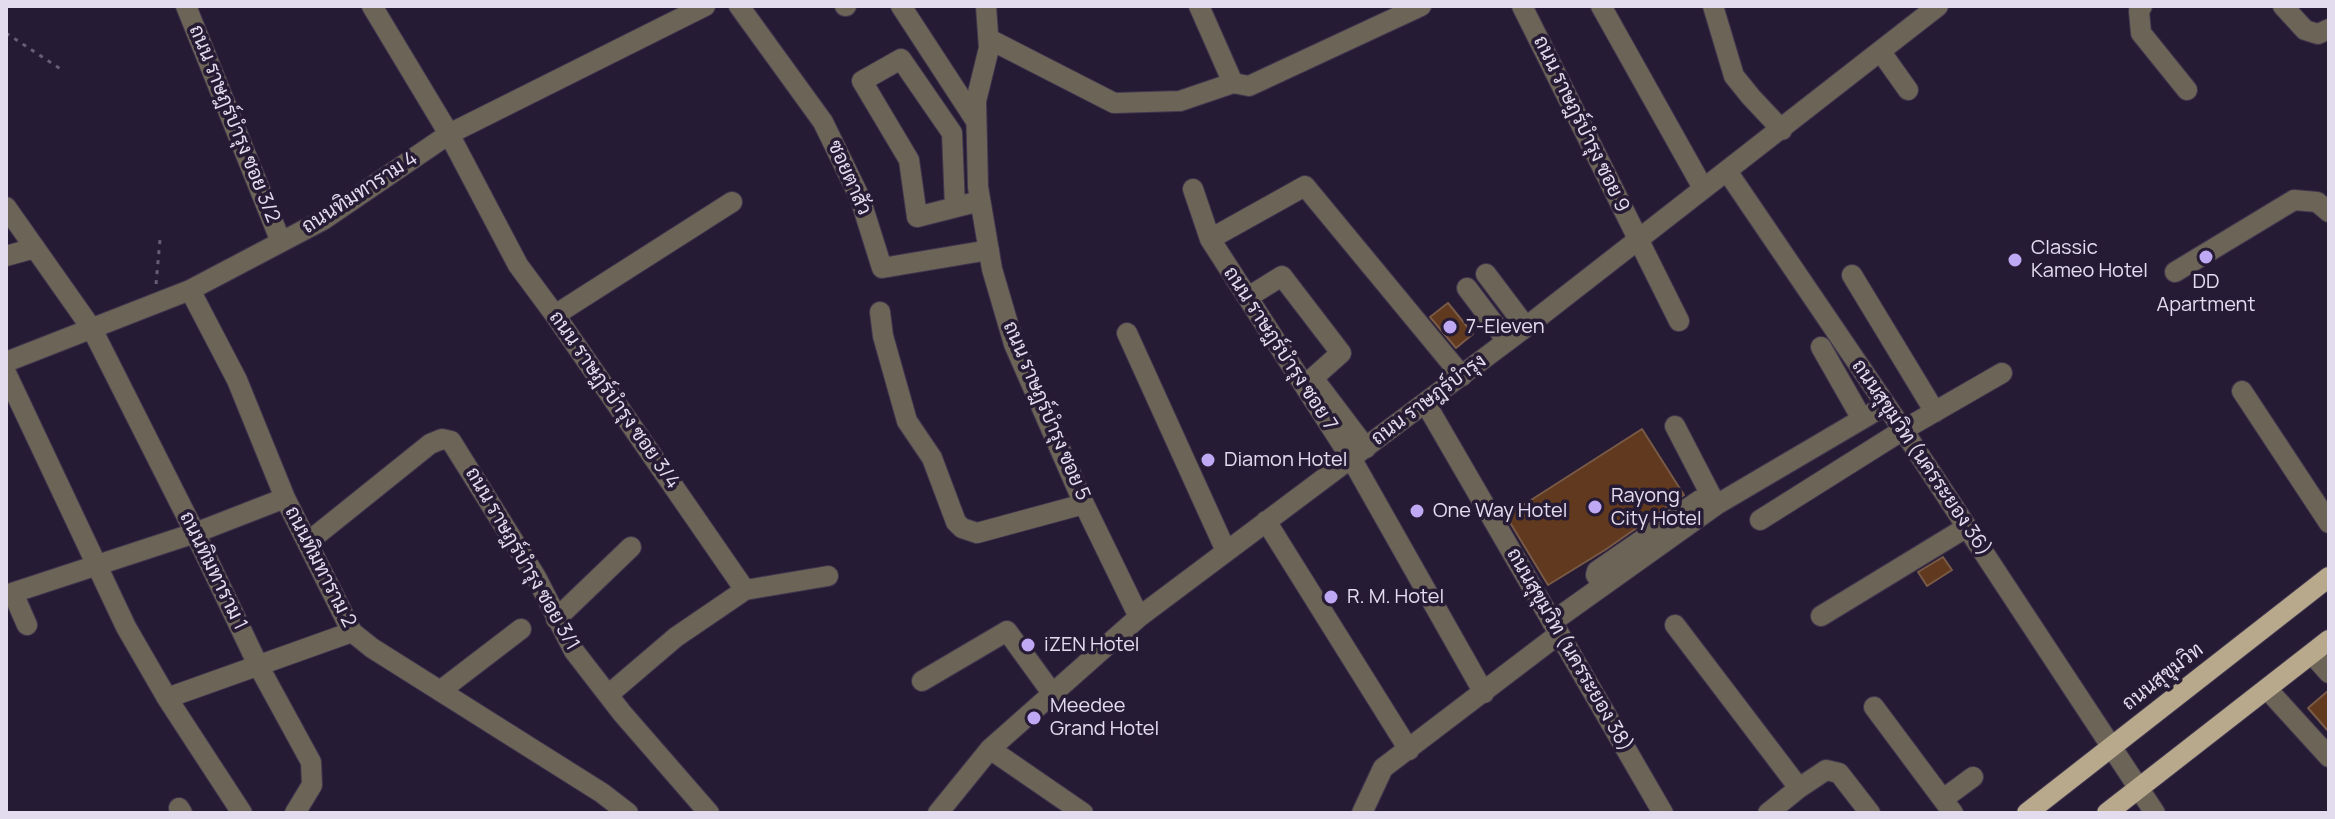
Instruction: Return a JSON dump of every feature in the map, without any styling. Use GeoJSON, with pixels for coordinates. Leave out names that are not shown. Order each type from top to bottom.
{"type":"FeatureCollection","features":[{"type":"Feature","properties":{"kind":"main road","name":"ถนนสุขุมวิท"},"geometry":{"type":"LineString","coordinates":[[2027,813],[2329,577]]}},
{"type":"Feature","properties":{"kind":"main road"},"geometry":{"type":"LineString","coordinates":[[2107,813],[2329,640]]}},
{"type":"Feature","properties":{"kind":"street","name":"ถนน ราษฎร์บำรุง ซอย 3/2"},"geometry":{"type":"LineString","coordinates":[[186,6],[281,242]]}},
{"type":"Feature","properties":{"kind":"street","name":"ถนน ราษฎร์บำรุง ซอย 3/4"},"geometry":{"type":"LineString","coordinates":[[372,6],[449,134],[518,265],[745,590]]}},
{"type":"Feature","properties":{"kind":"street","name":"ถนนทิมทาราม 4"},"geometry":{"type":"LineString","coordinates":[[6,362],[190,290],[323,220],[449,134],[705,6]]}},
{"type":"Feature","properties":{"kind":"street","name":"ซอยตาสัว"},"geometry":{"type":"LineString","coordinates":[[739,6],[823,122],[860,198],[882,268],[989,250]]}},
{"type":"Feature","properties":{"kind":"street"},"geometry":{"type":"LineString","coordinates":[[901,6],[976,111]]}},
{"type":"Feature","properties":{"kind":"street","name":"ถนน ราษฎร์บำรุง ซอย 5"},"geometry":{"type":"LineString","coordinates":[[986,6],[989,43],[976,111],[980,201],[989,250],[1014,344],[1084,504],[1139,617]]}},
{"type":"Feature","properties":{"kind":"street"},"geometry":{"type":"LineString","coordinates":[[1199,6],[1233,83]]}},
{"type":"Feature","properties":{"kind":"street"},"geometry":{"type":"LineString","coordinates":[[989,43],[1114,103],[1180,101],[1233,83],[1249,86],[1421,6]]}},
{"type":"Feature","properties":{"kind":"street"},"geometry":{"type":"LineString","coordinates":[[1601,6],[1703,188]]}},
{"type":"Feature","properties":{"kind":"street"},"geometry":{"type":"LineString","coordinates":[[1713,6],[1734,76],[1782,130]]}},
{"type":"Feature","properties":{"kind":"street","name":"ถนน ราษฎร์บำรุง"},"geometry":{"type":"LineString","coordinates":[[938,813],[990,749],[1139,617],[1426,404],[1938,6]]}},
{"type":"Feature","properties":{"kind":"street"},"geometry":{"type":"LineString","coordinates":[[2142,6],[2139,11],[2141,33],[2187,90]]}},
{"type":"Feature","properties":{"kind":"street"},"geometry":{"type":"LineString","coordinates":[[2283,6],[2305,30],[2318,34],[2329,29]]}},
{"type":"Feature","properties":{"kind":"street","name":"ถนน ราษฎร์บำรุง ซอย 9"},"geometry":{"type":"LineString","coordinates":[[1523,7],[1679,321]]}},
{"type":"Feature","properties":{"kind":"street"},"geometry":{"type":"LineString","coordinates":[[1881,52],[1908,90]]}},
{"type":"Feature","properties":{"kind":"street"},"geometry":{"type":"LineString","coordinates":[[955,207],[952,133],[901,59],[862,81],[909,160],[917,217],[980,201]]}},
{"type":"Feature","properties":{"kind":"street","name":"ถนนสุขุมวิท (นครระยอง 36)"},"geometry":{"type":"LineString","coordinates":[[1727,171],[1903,430],[2155,813]]}},
{"type":"Feature","properties":{"kind":"street"},"geometry":{"type":"LineString","coordinates":[[1210,239],[1305,186],[1462,376]]}},
{"type":"Feature","properties":{"kind":"street","name":"ถนน ราษฎร์บำรุง ซอย 7"},"geometry":{"type":"LineString","coordinates":[[1193,189],[1210,239],[1358,453]]}},
{"type":"Feature","properties":{"kind":"street"},"geometry":{"type":"LineString","coordinates":[[2175,272],[2294,200],[2317,202],[2329,212]]}},
{"type":"Feature","properties":{"kind":"street"},"geometry":{"type":"LineString","coordinates":[[555,315],[732,202]]}},
{"type":"Feature","properties":{"kind":"street","name":"ถนนทิมทาราม 1"},"geometry":{"type":"LineString","coordinates":[[6,207],[92,329],[258,665],[313,769],[312,785],[295,813]]}},
{"type":"Feature","properties":{"kind":"street"},"geometry":{"type":"LineString","coordinates":[[6,256],[35,248]]}},
{"type":"Feature","properties":{"kind":"street"},"geometry":{"type":"LineString","coordinates":[[1486,274],[1526,327]]}},
{"type":"Feature","properties":{"kind":"street"},"geometry":{"type":"LineString","coordinates":[[1852,275],[1935,412]]}},
{"type":"Feature","properties":{"kind":"street"},"geometry":{"type":"LineString","coordinates":[[1248,297],[1282,276],[1341,353],[1313,378],[1358,453],[1484,693]]}},
{"type":"Feature","properties":{"kind":"street"},"geometry":{"type":"LineString","coordinates":[[1467,288],[1507,341]]}},
{"type":"Feature","properties":{"kind":"street","name":"ถนนทิมทาราม 2"},"geometry":{"type":"LineString","coordinates":[[190,290],[237,380],[285,498],[352,632],[361,641],[602,793],[628,813]]}},
{"type":"Feature","properties":{"kind":"street"},"geometry":{"type":"LineString","coordinates":[[880,312],[883,336],[907,421],[932,458],[956,522],[962,528],[977,533],[1084,504]]}},
{"type":"Feature","properties":{"kind":"street"},"geometry":{"type":"LineString","coordinates":[[1127,333],[1226,551]]}},
{"type":"Feature","properties":{"kind":"street"},"geometry":{"type":"LineString","coordinates":[[1821,347],[1862,419]]}},
{"type":"Feature","properties":{"kind":"street"},"geometry":{"type":"LineString","coordinates":[[6,373],[126,627],[167,698],[242,813]]}},
{"type":"Feature","properties":{"kind":"street"},"geometry":{"type":"LineString","coordinates":[[1760,520],[1903,430],[2002,373]]}},
{"type":"Feature","properties":{"kind":"street"},"geometry":{"type":"LineString","coordinates":[[2242,391],[2329,523]]}},
{"type":"Feature","properties":{"kind":"street","name":"ถนนสุขุมวิท (นครระยอง 38)"},"geometry":{"type":"LineString","coordinates":[[1426,404],[1663,813]]}},
{"type":"Feature","properties":{"kind":"street"},"geometry":{"type":"LineString","coordinates":[[1362,813],[1383,768],[1484,693],[1610,580],[1601,581],[1596,575],[1597,571],[1713,499],[1886,405]]}},
{"type":"Feature","properties":{"kind":"street"},"geometry":{"type":"LineString","coordinates":[[1675,426],[1713,499]]}},
{"type":"Feature","properties":{"kind":"street","name":"ถนน ราษฎร์บำรุง ซอย 3/1"},"geometry":{"type":"LineString","coordinates":[[308,542],[430,444],[446,438],[456,446],[520,551],[574,651],[709,813]]}},
{"type":"Feature","properties":{"kind":"street"},"geometry":{"type":"LineString","coordinates":[[27,625],[10,594],[195,533],[285,498]]}},
{"type":"Feature","properties":{"kind":"street"},"geometry":{"type":"LineString","coordinates":[[1266,521],[1409,750]]}},
{"type":"Feature","properties":{"kind":"street"},"geometry":{"type":"LineString","coordinates":[[1821,616],[1967,527]]}},
{"type":"Feature","properties":{"kind":"street"},"geometry":{"type":"LineString","coordinates":[[556,619],[631,547]]}},
{"type":"Feature","properties":{"kind":"street"},"geometry":{"type":"LineString","coordinates":[[608,695],[676,637],[745,590],[828,576]]}},
{"type":"Feature","properties":{"kind":"street"},"geometry":{"type":"LineString","coordinates":[[1675,625],[1799,788]]}},
{"type":"Feature","properties":{"kind":"street"},"geometry":{"type":"LineString","coordinates":[[440,691],[521,629]]}},
{"type":"Feature","properties":{"kind":"street"},"geometry":{"type":"LineString","coordinates":[[922,681],[1007,631],[1052,693]]}},
{"type":"Feature","properties":{"kind":"street"},"geometry":{"type":"LineString","coordinates":[[167,698],[352,632]]}},
{"type":"Feature","properties":{"kind":"street"},"geometry":{"type":"LineString","coordinates":[[2312,654],[2329,673]]}},
{"type":"Feature","properties":{"kind":"street"},"geometry":{"type":"LineString","coordinates":[[2268,690],[2329,757]]}},
{"type":"Feature","properties":{"kind":"street"},"geometry":{"type":"LineString","coordinates":[[1874,707],[1948,806],[1973,777]]}},
{"type":"Feature","properties":{"kind":"street"},"geometry":{"type":"LineString","coordinates":[[990,749],[1083,813]]}},
{"type":"Feature","properties":{"kind":"street"},"geometry":{"type":"LineString","coordinates":[[1768,813],[1826,770],[1839,773],[1870,813]]}},
{"type":"Feature","properties":{"kind":"path"},"geometry":{"type":"LineString","coordinates":[[6,33],[62,70]]}},
{"type":"Feature","properties":{"kind":"path"},"geometry":{"type":"LineString","coordinates":[[154,304],[160,240]]}},
{"type":"Feature","properties":{"kind":"building","name":"7-Eleven"},"geometry":{"type":"Polygon","coordinates":[[[1448,303],[1473,334],[1456,348],[1430,317],[1448,303]]]}},
{"type":"Feature","properties":{"kind":"building","name":"Rayong City Hotel"},"geometry":{"type":"Polygon","coordinates":[[[1642,429],[1684,495],[1548,585],[1506,516],[1642,429]]]}},
{"type":"Feature","properties":{"kind":"building"},"geometry":{"type":"Polygon","coordinates":[[[1943,557],[1952,570],[1927,586],[1918,572],[1943,557]]]}},
{"type":"Feature","properties":{"kind":"building"},"geometry":{"type":"Polygon","coordinates":[[[2329,690],[2329,732],[2308,708],[2329,690]]]}},
{"type":"Feature","properties":{"kind":"place","name":"DD Apartment"},"geometry":{"type":"Point","coordinates":[2206,257]}},
{"type":"Feature","properties":{"kind":"place","name":"Classic Kameo Hotel"},"geometry":{"type":"Point","coordinates":[2015,260]}},
{"type":"Feature","properties":{"kind":"place","name":"7-Eleven"},"geometry":{"type":"Point","coordinates":[1450,327]}},
{"type":"Feature","properties":{"kind":"place","name":"Diamon Hotel"},"geometry":{"type":"Point","coordinates":[1208,460]}},
{"type":"Feature","properties":{"kind":"place","name":"Rayong City Hotel"},"geometry":{"type":"Point","coordinates":[1595,507]}},
{"type":"Feature","properties":{"kind":"place","name":"One Way Hotel"},"geometry":{"type":"Point","coordinates":[1417,511]}},
{"type":"Feature","properties":{"kind":"place","name":"R. M. Hotel"},"geometry":{"type":"Point","coordinates":[1331,597]}},
{"type":"Feature","properties":{"kind":"place","name":"iZEN Hotel"},"geometry":{"type":"Point","coordinates":[1028,645]}},
{"type":"Feature","properties":{"kind":"place","name":"Meedee Grand Hotel"},"geometry":{"type":"Point","coordinates":[1034,718]}}]}
